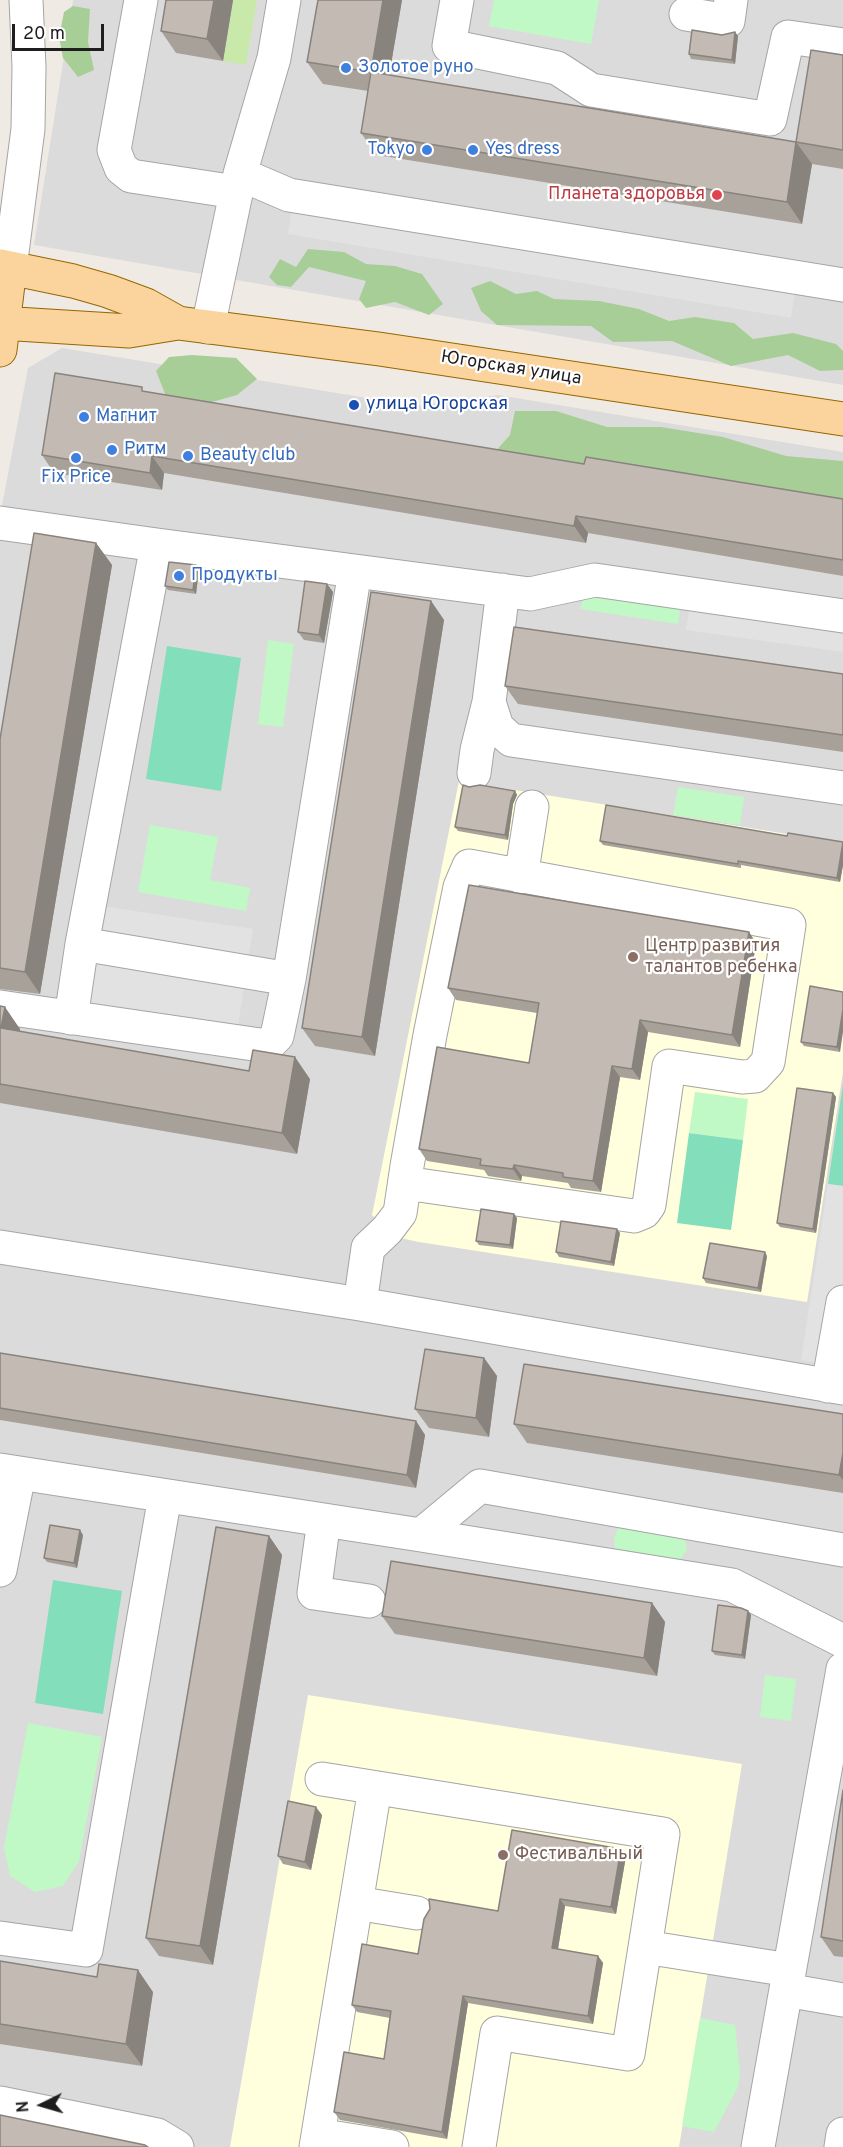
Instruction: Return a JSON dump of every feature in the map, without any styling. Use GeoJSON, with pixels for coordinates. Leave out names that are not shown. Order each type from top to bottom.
{"type":"FeatureCollection","features":[{"type":"Feature","properties":{"kind":"main road","name":"Югорская улица"},"geometry":{"type":"LineString","coordinates":[[5,267],[108,291],[193,325]]}},
{"type":"Feature","properties":{"kind":"main road"},"geometry":{"type":"LineString","coordinates":[[1,332],[5,267]]}},
{"type":"Feature","properties":{"kind":"main road","name":"Югорская улица"},"geometry":{"type":"LineString","coordinates":[[1,332],[129,331],[193,325],[379,349],[843,419]]}},
{"type":"Feature","properties":{"kind":"street"},"geometry":{"type":"LineString","coordinates":[[141,0],[114,150],[121,168],[131,176],[238,183],[289,195],[843,285]]}},
{"type":"Feature","properties":{"kind":"street"},"geometry":{"type":"LineString","coordinates":[[193,325],[238,183],[274,58],[284,0]]}},
{"type":"Feature","properties":{"kind":"street"},"geometry":{"type":"LineString","coordinates":[[457,0],[449,46],[557,68],[591,90],[770,119],[788,37],[843,45]]}},
{"type":"Feature","properties":{"kind":"street"},"geometry":{"type":"LineString","coordinates":[[686,15],[728,21],[731,0]]}},
{"type":"Feature","properties":{"kind":"street"},"geometry":{"type":"LineString","coordinates":[[5,267],[28,129],[25,2]]}},
{"type":"Feature","properties":{"kind":"street"},"geometry":{"type":"LineString","coordinates":[[0,523],[530,594],[595,580],[843,616]]}},
{"type":"Feature","properties":{"kind":"street"},"geometry":{"type":"LineString","coordinates":[[71,1018],[82,944],[157,545]]}},
{"type":"Feature","properties":{"kind":"street"},"geometry":{"type":"LineString","coordinates":[[0,1007],[267,1046],[277,1036],[289,979],[355,571]]}},
{"type":"Feature","properties":{"kind":"street"},"geometry":{"type":"LineString","coordinates":[[474,773],[477,750],[489,702],[503,590]]}},
{"type":"Feature","properties":{"kind":"street"},"geometry":{"type":"LineString","coordinates":[[489,702],[497,727],[511,740],[843,788]]}},
{"type":"Feature","properties":{"kind":"street"},"geometry":{"type":"LineString","coordinates":[[520,877],[532,807]]}},
{"type":"Feature","properties":{"kind":"street"},"geometry":{"type":"LineString","coordinates":[[360,1304],[368,1248],[387,1230],[399,1213],[430,1035],[460,887],[469,866],[789,925],[768,1062],[755,1076],[742,1077],[669,1066],[650,1205],[644,1212],[634,1216],[405,1183]]}},
{"type":"Feature","properties":{"kind":"street"},"geometry":{"type":"LineString","coordinates":[[82,944],[289,979]]}},
{"type":"Feature","properties":{"kind":"street"},"geometry":{"type":"LineString","coordinates":[[0,1247],[360,1304],[835,1387],[843,1302]]}},
{"type":"Feature","properties":{"kind":"street"},"geometry":{"type":"LineString","coordinates":[[0,1570],[9,1472],[732,1585],[843,1641]]}},
{"type":"Feature","properties":{"kind":"street"},"geometry":{"type":"LineString","coordinates":[[421,1535],[480,1486],[843,1550]]}},
{"type":"Feature","properties":{"kind":"street"},"geometry":{"type":"LineString","coordinates":[[0,1938],[86,1950],[165,1496]]}},
{"type":"Feature","properties":{"kind":"street"},"geometry":{"type":"LineString","coordinates":[[324,1520],[314,1593],[369,1601]]}},
{"type":"Feature","properties":{"kind":"street"},"geometry":{"type":"LineString","coordinates":[[758,2147],[843,1669]]}},
{"type":"Feature","properties":{"kind":"street"},"geometry":{"type":"LineString","coordinates":[[322,1779],[663,1834],[628,2054],[497,2033],[479,2147]]}},
{"type":"Feature","properties":{"kind":"street"},"geometry":{"type":"LineString","coordinates":[[375,1788],[317,2141],[392,2147]]}},
{"type":"Feature","properties":{"kind":"street"},"geometry":{"type":"LineString","coordinates":[[356,1903],[417,1912]]}},
{"type":"Feature","properties":{"kind":"street"},"geometry":{"type":"LineString","coordinates":[[645,1947],[788,1980],[843,2000]]}},
{"type":"Feature","properties":{"kind":"street"},"geometry":{"type":"LineString","coordinates":[[0,2103],[157,2135],[177,2147]]}},
{"type":"Feature","properties":{"kind":"street"},"geometry":{"type":"LineString","coordinates":[[841,2147],[843,2134]]}},
{"type":"Feature","properties":{"kind":"shaded area"},"geometry":{"type":"Polygon","coordinates":[[[73,0],[843,0],[843,385],[34,245],[73,0]]]}},
{"type":"Feature","properties":{"kind":"shaded area"},"geometry":{"type":"Polygon","coordinates":[[[296,182],[799,266],[791,318],[288,234],[296,182]]]}},
{"type":"Feature","properties":{"kind":"shaded area"},"geometry":{"type":"Polygon","coordinates":[[[62,348],[416,406],[498,395],[843,452],[843,2147],[0,2147],[0,516],[28,368],[62,348]]]}},
{"type":"Feature","properties":{"kind":"shaded area"},"geometry":{"type":"Polygon","coordinates":[[[690,604],[843,625],[843,652],[686,630],[690,604]]]}},
{"type":"Feature","properties":{"kind":"shaded area","name":"Центр развития талантов ребенка"},"geometry":{"type":"Polygon","coordinates":[[[459,781],[843,843],[843,1072],[807,1302],[419,1242],[396,1237],[372,1215],[459,781]]]}},
{"type":"Feature","properties":{"kind":"shaded area"},"geometry":{"type":"Polygon","coordinates":[[[102,906],[253,929],[233,1058],[83,1035],[102,906]]]}},
{"type":"Feature","properties":{"kind":"shaded area"},"geometry":{"type":"Polygon","coordinates":[[[828,1184],[843,1186],[843,1366],[801,1360],[828,1184]]]}},
{"type":"Feature","properties":{"kind":"shaded area","name":"Фестивальный"},"geometry":{"type":"Polygon","coordinates":[[[308,1695],[742,1764],[679,2147],[230,2147],[308,1695]]]}},
{"type":"Feature","properties":{"kind":"green space"},"geometry":{"type":"Polygon","coordinates":[[[233,0],[257,0],[246,65],[223,61],[233,0]]]}},
{"type":"Feature","properties":{"kind":"green space"},"geometry":{"type":"Polygon","coordinates":[[[494,0],[599,0],[591,44],[489,26],[494,0]]]}},
{"type":"Feature","properties":{"kind":"green space"},"geometry":{"type":"Polygon","coordinates":[[[73,6],[90,9],[88,42],[94,70],[78,77],[63,58],[59,37],[64,12],[73,6]]]}},
{"type":"Feature","properties":{"kind":"green space"},"geometry":{"type":"Polygon","coordinates":[[[308,249],[344,252],[366,264],[395,266],[422,274],[443,304],[429,315],[395,302],[366,308],[359,299],[366,281],[309,267],[291,287],[277,285],[269,277],[280,259],[296,267],[308,249]]]}},
{"type":"Feature","properties":{"kind":"green space"},"geometry":{"type":"Polygon","coordinates":[[[490,281],[516,294],[537,291],[554,299],[599,301],[639,309],[669,321],[695,317],[734,323],[753,339],[793,333],[836,344],[843,351],[843,370],[820,371],[788,355],[731,366],[672,341],[613,342],[591,326],[497,325],[481,311],[471,288],[490,281]]]}},
{"type":"Feature","properties":{"kind":"green space"},"geometry":{"type":"Polygon","coordinates":[[[192,355],[236,358],[257,379],[237,395],[205,404],[166,396],[156,371],[169,357],[192,355]]]}},
{"type":"Feature","properties":{"kind":"green space"},"geometry":{"type":"Polygon","coordinates":[[[515,411],[556,411],[607,427],[661,427],[723,437],[786,456],[843,461],[843,514],[485,463],[510,435],[515,411]]]}},
{"type":"Feature","properties":{"kind":"green space"},"geometry":{"type":"Polygon","coordinates":[[[618,592],[681,602],[678,624],[580,609],[584,596],[618,592]]]}},
{"type":"Feature","properties":{"kind":"green space"},"geometry":{"type":"Polygon","coordinates":[[[268,640],[294,644],[283,727],[258,724],[268,640]]]}},
{"type":"Feature","properties":{"kind":"green space"},"geometry":{"type":"Polygon","coordinates":[[[167,646],[241,658],[221,791],[146,779],[167,646]]]}},
{"type":"Feature","properties":{"kind":"green space"},"geometry":{"type":"Polygon","coordinates":[[[678,787],[744,797],[740,825],[673,815],[678,787]]]}},
{"type":"Feature","properties":{"kind":"green space"},"geometry":{"type":"Polygon","coordinates":[[[150,825],[218,837],[210,880],[250,888],[246,911],[138,892],[150,825]]]}},
{"type":"Feature","properties":{"kind":"green space"},"geometry":{"type":"Polygon","coordinates":[[[843,1084],[843,1186],[828,1184],[843,1084]]]}},
{"type":"Feature","properties":{"kind":"green space"},"geometry":{"type":"Polygon","coordinates":[[[695,1092],[748,1099],[743,1140],[689,1133],[695,1092]]]}},
{"type":"Feature","properties":{"kind":"green space"},"geometry":{"type":"Polygon","coordinates":[[[689,1133],[743,1140],[731,1230],[677,1223],[689,1133]]]}},
{"type":"Feature","properties":{"kind":"green space"},"geometry":{"type":"Polygon","coordinates":[[[619,1526],[683,1534],[687,1550],[679,1561],[624,1560],[615,1549],[614,1538],[619,1526]]]}},
{"type":"Feature","properties":{"kind":"green space"},"geometry":{"type":"Polygon","coordinates":[[[53,1580],[122,1591],[103,1714],[35,1703],[53,1580]]]}},
{"type":"Feature","properties":{"kind":"green space"},"geometry":{"type":"Polygon","coordinates":[[[765,1675],[796,1679],[791,1721],[760,1717],[765,1675]]]}},
{"type":"Feature","properties":{"kind":"green space"},"geometry":{"type":"Polygon","coordinates":[[[28,1723],[102,1737],[79,1861],[63,1886],[35,1892],[10,1876],[4,1847],[28,1723]]]}},
{"type":"Feature","properties":{"kind":"green space"},"geometry":{"type":"Polygon","coordinates":[[[700,2018],[735,2025],[740,2073],[738,2087],[714,2132],[682,2126],[700,2018]]]}},
{"type":"Feature","properties":{"kind":"building"},"geometry":{"type":"Polygon","coordinates":[[[166,0],[214,0],[207,39],[161,31],[166,0]]]}},
{"type":"Feature","properties":{"kind":"building"},"geometry":{"type":"Polygon","coordinates":[[[318,0],[383,0],[371,72],[307,62],[318,0]]]}},
{"type":"Feature","properties":{"kind":"building"},"geometry":{"type":"Polygon","coordinates":[[[692,30],[722,35],[735,32],[732,60],[689,54],[692,30]]]}},
{"type":"Feature","properties":{"kind":"building"},"geometry":{"type":"Polygon","coordinates":[[[811,50],[843,55],[843,150],[796,142],[811,50]]]}},
{"type":"Feature","properties":{"kind":"building"},"geometry":{"type":"Polygon","coordinates":[[[371,72],[796,142],[787,202],[361,133],[371,72]]]}},
{"type":"Feature","properties":{"kind":"building"},"geometry":{"type":"Polygon","coordinates":[[[55,373],[142,387],[142,391],[584,464],[586,457],[843,499],[843,560],[576,516],[574,526],[152,456],[150,473],[42,455],[55,373]]]}},
{"type":"Feature","properties":{"kind":"building"},"geometry":{"type":"Polygon","coordinates":[[[34,533],[96,543],[25,972],[0,968],[0,739],[34,533]]]}},
{"type":"Feature","properties":{"kind":"building"},"geometry":{"type":"Polygon","coordinates":[[[169,562],[196,565],[193,590],[165,586],[169,562]]]}},
{"type":"Feature","properties":{"kind":"building"},"geometry":{"type":"Polygon","coordinates":[[[305,581],[327,584],[319,635],[298,632],[305,581]]]}},
{"type":"Feature","properties":{"kind":"building"},"geometry":{"type":"Polygon","coordinates":[[[371,592],[431,601],[362,1037],[302,1028],[371,592]]]}},
{"type":"Feature","properties":{"kind":"building"},"geometry":{"type":"Polygon","coordinates":[[[514,627],[843,674],[843,735],[505,686],[514,627]]]}},
{"type":"Feature","properties":{"kind":"building"},"geometry":{"type":"Polygon","coordinates":[[[463,785],[469,787],[480,785],[515,791],[511,800],[505,835],[455,827],[463,785]]]}},
{"type":"Feature","properties":{"kind":"building"},"geometry":{"type":"Polygon","coordinates":[[[606,805],[787,836],[788,833],[843,842],[837,878],[600,841],[606,805]]]}},
{"type":"Feature","properties":{"kind":"building"},"geometry":{"type":"Polygon","coordinates":[[[469,885],[749,932],[732,1035],[640,1020],[632,1069],[612,1066],[593,1181],[563,1177],[563,1173],[514,1165],[513,1169],[480,1165],[481,1159],[419,1149],[437,1047],[529,1063],[539,1003],[448,988],[469,885]]]}},
{"type":"Feature","properties":{"kind":"building"},"geometry":{"type":"Polygon","coordinates":[[[810,986],[843,992],[843,1009],[837,1047],[801,1042],[810,986]]]}},
{"type":"Feature","properties":{"kind":"building"},"geometry":{"type":"Polygon","coordinates":[[[0,1006],[5,1007],[1,1028],[249,1071],[253,1050],[295,1057],[282,1133],[0,1084],[0,1006]]]}},
{"type":"Feature","properties":{"kind":"building"},"geometry":{"type":"Polygon","coordinates":[[[797,1088],[833,1093],[813,1229],[777,1223],[797,1088]]]}},
{"type":"Feature","properties":{"kind":"building"},"geometry":{"type":"Polygon","coordinates":[[[481,1209],[514,1214],[510,1245],[476,1241],[481,1209]]]}},
{"type":"Feature","properties":{"kind":"building"},"geometry":{"type":"Polygon","coordinates":[[[561,1221],[617,1229],[611,1262],[556,1252],[561,1221]]]}},
{"type":"Feature","properties":{"kind":"building"},"geometry":{"type":"Polygon","coordinates":[[[710,1243],[765,1252],[758,1288],[703,1278],[710,1243]]]}},
{"type":"Feature","properties":{"kind":"building"},"geometry":{"type":"Polygon","coordinates":[[[425,1349],[484,1358],[476,1418],[415,1409],[425,1349]]]}},
{"type":"Feature","properties":{"kind":"building"},"geometry":{"type":"Polygon","coordinates":[[[0,1353],[416,1421],[407,1475],[0,1408],[0,1353]]]}},
{"type":"Feature","properties":{"kind":"building"},"geometry":{"type":"Polygon","coordinates":[[[524,1364],[843,1414],[843,1453],[839,1475],[514,1424],[524,1364]]]}},
{"type":"Feature","properties":{"kind":"building"},"geometry":{"type":"Polygon","coordinates":[[[50,1525],[80,1530],[74,1563],[44,1558],[50,1525]]]}},
{"type":"Feature","properties":{"kind":"building"},"geometry":{"type":"Polygon","coordinates":[[[216,1527],[269,1536],[200,1946],[146,1938],[216,1527]]]}},
{"type":"Feature","properties":{"kind":"building"},"geometry":{"type":"Polygon","coordinates":[[[391,1561],[652,1603],[644,1658],[382,1616],[391,1561]]]}},
{"type":"Feature","properties":{"kind":"building"},"geometry":{"type":"Polygon","coordinates":[[[718,1605],[748,1611],[742,1655],[712,1651],[718,1605]]]}},
{"type":"Feature","properties":{"kind":"building"},"geometry":{"type":"Polygon","coordinates":[[[843,1790],[843,1941],[821,1937],[843,1790]]]}},
{"type":"Feature","properties":{"kind":"building"},"geometry":{"type":"Polygon","coordinates":[[[288,1801],[316,1807],[305,1862],[278,1856],[288,1801]]]}},
{"type":"Feature","properties":{"kind":"building"},"geometry":{"type":"Polygon","coordinates":[[[512,1830],[621,1849],[611,1907],[560,1899],[552,1948],[598,1956],[588,2016],[463,1996],[442,2132],[334,2112],[344,2052],[384,2059],[391,2011],[352,2005],[362,1944],[418,1954],[424,1919],[430,1909],[429,1899],[498,1911],[512,1830]]]}},
{"type":"Feature","properties":{"kind":"building"},"geometry":{"type":"Polygon","coordinates":[[[0,1961],[97,1977],[99,1964],[138,1970],[126,2044],[0,2024],[0,1961]]]}},
{"type":"Feature","properties":{"kind":"building"},"geometry":{"type":"Polygon","coordinates":[[[0,2115],[145,2145],[148,2147],[0,2147],[0,2115]]]}},
{"type":"Feature","properties":{"kind":"place","name":"Золотое руно"},"geometry":{"type":"Point","coordinates":[346,68]}},
{"type":"Feature","properties":{"kind":"place","name":"Tokyo"},"geometry":{"type":"Point","coordinates":[427,150]}},
{"type":"Feature","properties":{"kind":"place","name":"Yes dress"},"geometry":{"type":"Point","coordinates":[473,150]}},
{"type":"Feature","properties":{"kind":"place","name":"Планета здоровья"},"geometry":{"type":"Point","coordinates":[717,195]}},
{"type":"Feature","properties":{"kind":"place","name":"улица Югорская"},"geometry":{"type":"Point","coordinates":[354,405]}},
{"type":"Feature","properties":{"kind":"place","name":"Магнит"},"geometry":{"type":"Point","coordinates":[84,417]}},
{"type":"Feature","properties":{"kind":"place","name":"Ритм"},"geometry":{"type":"Point","coordinates":[112,450]}},
{"type":"Feature","properties":{"kind":"place","name":"Beauty club"},"geometry":{"type":"Point","coordinates":[188,456]}},
{"type":"Feature","properties":{"kind":"place","name":"Fix Price"},"geometry":{"type":"Point","coordinates":[76,458]}},
{"type":"Feature","properties":{"kind":"place","name":"Продукты"},"geometry":{"type":"Point","coordinates":[179,576]}},
{"type":"Feature","properties":{"kind":"place","name":"Центр развития талантов ребенка"},"geometry":{"type":"Point","coordinates":[633,957]}},
{"type":"Feature","properties":{"kind":"place","name":"Фестивальный"},"geometry":{"type":"Point","coordinates":[503,1855]}}]}
